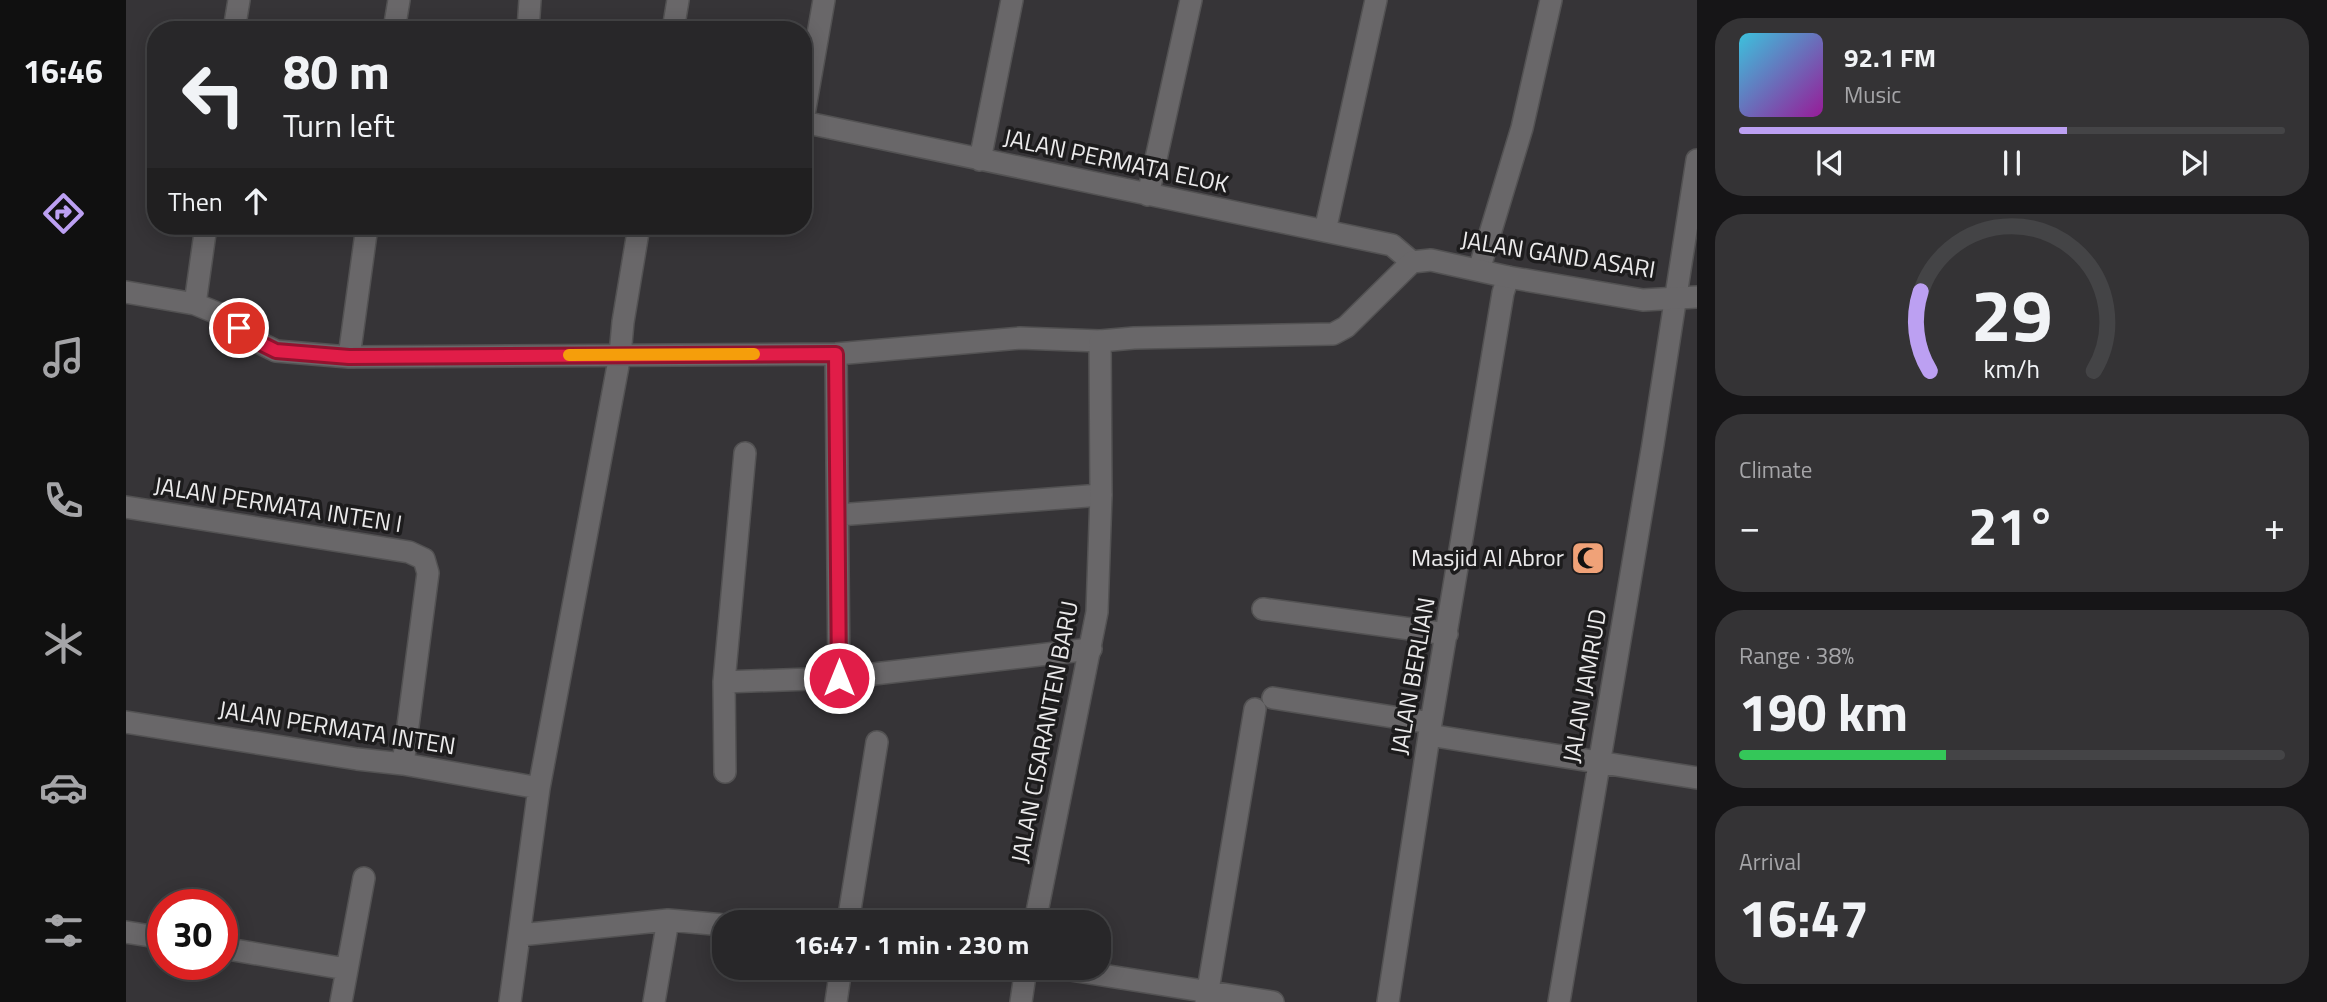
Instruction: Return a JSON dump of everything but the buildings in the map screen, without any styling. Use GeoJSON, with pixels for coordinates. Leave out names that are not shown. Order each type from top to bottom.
{"type":"FeatureCollection","features":[{"type":"Feature","properties":{"kind":"street"},"geometry":{"type":"LineString","coordinates":[[236,21],[239,0]]}},
{"type":"Feature","properties":{"kind":"street"},"geometry":{"type":"LineString","coordinates":[[396,21],[399,0]]}},
{"type":"Feature","properties":{"kind":"street"},"geometry":{"type":"LineString","coordinates":[[529,21],[530,0]]}},
{"type":"Feature","properties":{"kind":"street"},"geometry":{"type":"LineString","coordinates":[[674,21],[677,0]]}},
{"type":"Feature","properties":{"kind":"street"},"geometry":{"type":"LineString","coordinates":[[812,69],[824,0]]}},
{"type":"Feature","properties":{"kind":"street"},"geometry":{"type":"LineString","coordinates":[[980,160],[1012,0]]}},
{"type":"Feature","properties":{"kind":"street"},"geometry":{"type":"LineString","coordinates":[[1148,195],[1191,0]]}},
{"type":"Feature","properties":{"kind":"street"},"geometry":{"type":"LineString","coordinates":[[1325,230],[1376,0]]}},
{"type":"Feature","properties":{"kind":"street","name":"JALAN BERLIAN"},"geometry":{"type":"LineString","coordinates":[[1388,1002],[1430,729],[1503,293],[1494,274],[1522,128],[1551,0]]}},
{"type":"Feature","properties":{"kind":"street","name":"JALAN PERMATA ELOK"},"geometry":{"type":"LineString","coordinates":[[812,123],[1392,245],[1412,262]]}},
{"type":"Feature","properties":{"kind":"street","name":"JALAN JAMRUD"},"geometry":{"type":"LineString","coordinates":[[1559,1002],[1653,444],[1697,160]]}},
{"type":"Feature","properties":{"kind":"street"},"geometry":{"type":"LineString","coordinates":[[195,304],[205,235]]}},
{"type":"Feature","properties":{"kind":"street"},"geometry":{"type":"LineString","coordinates":[[349,357],[366,235]]}},
{"type":"Feature","properties":{"kind":"street"},"geometry":{"type":"LineString","coordinates":[[510,1002],[539,788],[620,355],[638,235]]}},
{"type":"Feature","properties":{"kind":"street","name":"JALAN GAND ASARI"},"geometry":{"type":"LineString","coordinates":[[1412,262],[1431,260],[1643,300],[1697,297]]}},
{"type":"Feature","properties":{"kind":"street"},"geometry":{"type":"LineString","coordinates":[[126,292],[195,304],[222,315],[256,341],[276,351],[349,357],[836,354],[1020,338],[1100,341],[1333,334],[1346,327],[1412,262]]}},
{"type":"Feature","properties":{"kind":"street","name":"JALAN CISARANTEN BARU"},"geometry":{"type":"LineString","coordinates":[[1037,910],[1097,612],[1101,495],[1100,341]]}},
{"type":"Feature","properties":{"kind":"street"},"geometry":{"type":"LineString","coordinates":[[836,354],[839,678]]}},
{"type":"Feature","properties":{"kind":"street"},"geometry":{"type":"LineString","coordinates":[[725,772],[724,682],[745,453]]}},
{"type":"Feature","properties":{"kind":"street"},"geometry":{"type":"LineString","coordinates":[[838,515],[1101,495]]}},
{"type":"Feature","properties":{"kind":"street","name":"JALAN PERMATA INTEN I"},"geometry":{"type":"LineString","coordinates":[[126,508],[409,552],[424,559],[428,573],[403,764]]}},
{"type":"Feature","properties":{"kind":"street"},"geometry":{"type":"LineString","coordinates":[[1263,610],[1447,634]]}},
{"type":"Feature","properties":{"kind":"street"},"geometry":{"type":"LineString","coordinates":[[724,682],[839,678],[1091,649]]}},
{"type":"Feature","properties":{"kind":"street"},"geometry":{"type":"LineString","coordinates":[[1207,996],[1264,703],[1430,729],[1598,762],[1697,778]]}},
{"type":"Feature","properties":{"kind":"street","name":"JALAN PERMATA INTEN"},"geometry":{"type":"LineString","coordinates":[[126,722],[403,764],[539,788]]}},
{"type":"Feature","properties":{"kind":"street"},"geometry":{"type":"LineString","coordinates":[[850,910],[877,742]]}},
{"type":"Feature","properties":{"kind":"street"},"geometry":{"type":"LineString","coordinates":[[341,1002],[364,878]]}},
{"type":"Feature","properties":{"kind":"street"},"geometry":{"type":"LineString","coordinates":[[520,935],[668,920],[712,924]]}},
{"type":"Feature","properties":{"kind":"street"},"geometry":{"type":"LineString","coordinates":[[654,1002],[668,920]]}},
{"type":"Feature","properties":{"kind":"street"},"geometry":{"type":"LineString","coordinates":[[126,932],[147,935]]}},
{"type":"Feature","properties":{"kind":"street"},"geometry":{"type":"LineString","coordinates":[[238,951],[346,969]]}},
{"type":"Feature","properties":{"kind":"street"},"geometry":{"type":"LineString","coordinates":[[1111,978],[1207,996],[1273,1002]]}},
{"type":"Feature","properties":{"kind":"street"},"geometry":{"type":"LineString","coordinates":[[836,1002],[839,980]]}},
{"type":"Feature","properties":{"kind":"street"},"geometry":{"type":"LineString","coordinates":[[1021,1002],[1024,980]]}},
{"type":"Feature","properties":{"kind":"slow traffic"},"geometry":{"type":"LineString","coordinates":[[569,355],[754,354]]}},
{"type":"Feature","properties":{"kind":"place","name":"Masjid Al Abror"},"geometry":{"type":"Point","coordinates":[1588,558]}},
{"type":"Feature","properties":{"kind":"route"},"geometry":{"type":"LineString","coordinates":[[239,328],[276,351],[349,357],[836,354],[839,678]]}}]}
